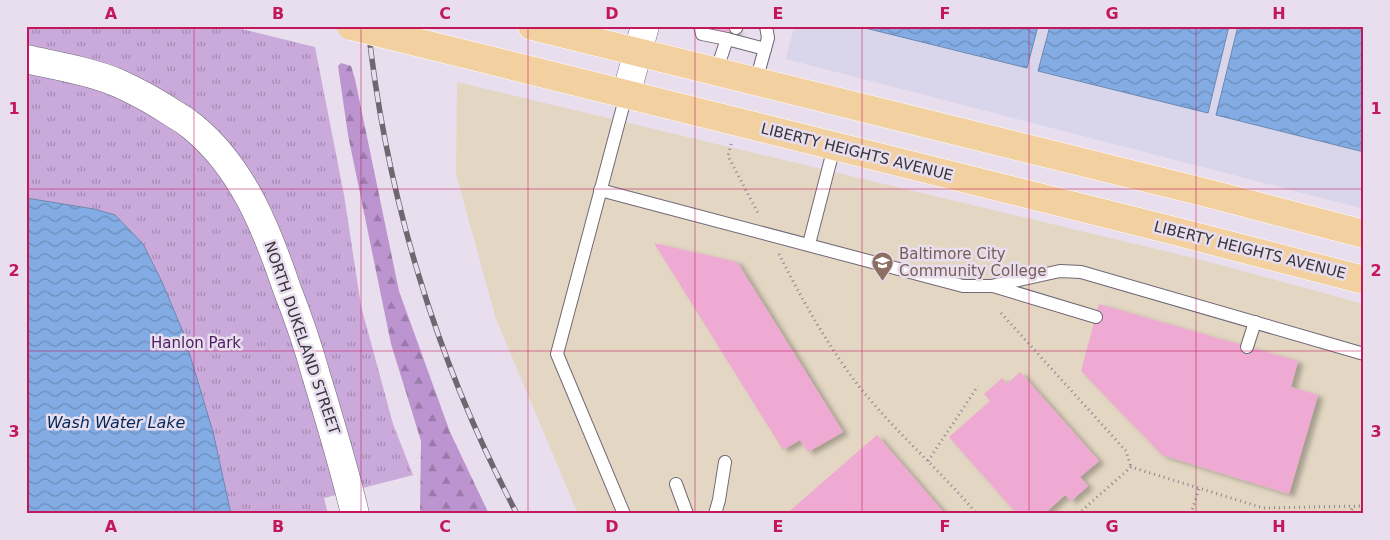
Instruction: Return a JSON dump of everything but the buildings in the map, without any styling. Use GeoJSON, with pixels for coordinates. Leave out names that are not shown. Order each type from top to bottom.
{"type":"FeatureCollection","features":[{"type":"Feature","properties":{"kind":"main road","name":"LIBERTY HEIGHTS AVENUE"},"geometry":{"type":"LineString","coordinates":[[351,26],[1163,228],[1364,280]]}},
{"type":"Feature","properties":{"kind":"main road"},"geometry":{"type":"LineString","coordinates":[[532,26],[1211,194],[1364,234]]}},
{"type":"Feature","properties":{"kind":"street"},"geometry":{"type":"LineString","coordinates":[[626,95],[644,26]]}},
{"type":"Feature","properties":{"kind":"street","name":"NORTH DUKELAND STREET"},"geometry":{"type":"LineString","coordinates":[[26,59],[86,73],[116,83],[153,100],[193,126],[214,146],[230,168],[247,193],[262,222],[276,257],[309,351],[343,463],[354,514]]}},
{"type":"Feature","properties":{"kind":"lane"},"geometry":{"type":"LineString","coordinates":[[700,26],[702,34],[765,49]]}},
{"type":"Feature","properties":{"kind":"lane"},"geometry":{"type":"LineString","coordinates":[[756,82],[768,38],[766,26]]}},
{"type":"Feature","properties":{"kind":"lane"},"geometry":{"type":"LineString","coordinates":[[716,72],[727,39]]}},
{"type":"Feature","properties":{"kind":"lane"},"geometry":{"type":"LineString","coordinates":[[624,514],[557,354],[626,95]]}},
{"type":"Feature","properties":{"kind":"lane"},"geometry":{"type":"LineString","coordinates":[[809,244],[834,147]]}},
{"type":"Feature","properties":{"kind":"lane"},"geometry":{"type":"LineString","coordinates":[[600,190],[963,286],[991,286],[1060,271],[1081,272],[1364,354]]}},
{"type":"Feature","properties":{"kind":"lane"},"geometry":{"type":"LineString","coordinates":[[991,286],[1096,316]]}},
{"type":"Feature","properties":{"kind":"lane"},"geometry":{"type":"LineString","coordinates":[[1247,346],[1255,322]]}},
{"type":"Feature","properties":{"kind":"lane"},"geometry":{"type":"LineString","coordinates":[[715,514],[720,500],[725,462]]}},
{"type":"Feature","properties":{"kind":"lane"},"geometry":{"type":"LineString","coordinates":[[676,484],[687,514]]}},
{"type":"Feature","properties":{"kind":"path"},"geometry":{"type":"LineString","coordinates":[[737,122],[728,156],[788,272],[818,324],[858,384],[891,424],[977,514]]}},
{"type":"Feature","properties":{"kind":"path"},"geometry":{"type":"LineString","coordinates":[[1001,313],[1126,451],[1131,467]]}},
{"type":"Feature","properties":{"kind":"path"},"geometry":{"type":"LineString","coordinates":[[928,462],[978,386]]}},
{"type":"Feature","properties":{"kind":"path"},"geometry":{"type":"LineString","coordinates":[[1131,467],[1263,508],[1362,506]]}},
{"type":"Feature","properties":{"kind":"path"},"geometry":{"type":"LineString","coordinates":[[1078,514],[1131,467]]}},
{"type":"Feature","properties":{"kind":"path"},"geometry":{"type":"LineString","coordinates":[[1191,514],[1199,488]]}},
{"type":"Feature","properties":{"kind":"path"},"geometry":{"type":"LineString","coordinates":[[1362,514],[1364,498]]}},
{"type":"Feature","properties":{"kind":"path"},"geometry":{"type":"LineString","coordinates":[[1349,514],[1353,506]]}},
{"type":"Feature","properties":{"kind":"shaded area"},"geometry":{"type":"Polygon","coordinates":[[[794,26],[1364,26],[1364,209],[786,59],[794,26]]]}},
{"type":"Feature","properties":{"kind":"shaded area","name":"Baltimore City Community College"},"geometry":{"type":"Polygon","coordinates":[[[457,82],[1198,259],[1364,304],[1364,514],[578,514],[496,319],[456,174],[457,82]]]}},
{"type":"Feature","properties":{"kind":"green space","name":"Hanlon Park"},"geometry":{"type":"Polygon","coordinates":[[[26,26],[229,26],[315,47],[344,195],[361,306],[393,424],[413,475],[324,498],[328,514],[26,514],[26,26]]]}},
{"type":"Feature","properties":{"kind":"green space"},"geometry":{"type":"Polygon","coordinates":[[[341,63],[351,66],[355,79],[399,291],[450,432],[489,514],[420,514],[421,441],[391,344],[348,135],[338,66],[341,63]]]}},
{"type":"Feature","properties":{"kind":"water"},"geometry":{"type":"Polygon","coordinates":[[[857,26],[1038,26],[1027,68],[857,26]]]}},
{"type":"Feature","properties":{"kind":"water"},"geometry":{"type":"Polygon","coordinates":[[[1050,26],[1229,26],[1208,113],[1038,71],[1050,26]]]}},
{"type":"Feature","properties":{"kind":"water"},"geometry":{"type":"Polygon","coordinates":[[[1238,26],[1364,26],[1364,152],[1216,115],[1238,26]]]}},
{"type":"Feature","properties":{"kind":"water","name":"Wash Water Lake"},"geometry":{"type":"Polygon","coordinates":[[[26,198],[94,209],[115,215],[143,244],[162,282],[183,332],[213,432],[231,514],[26,514],[26,198]]]}},
{"type":"Feature","properties":{"kind":"railway"},"geometry":{"type":"LineString","coordinates":[[368,26],[376,90],[388,153],[419,277],[439,338],[462,398],[488,457],[517,514]]}},
{"type":"Feature","properties":{"kind":"place","name":"Baltimore City Community College"},"geometry":{"type":"Point","coordinates":[883,282]}}]}
